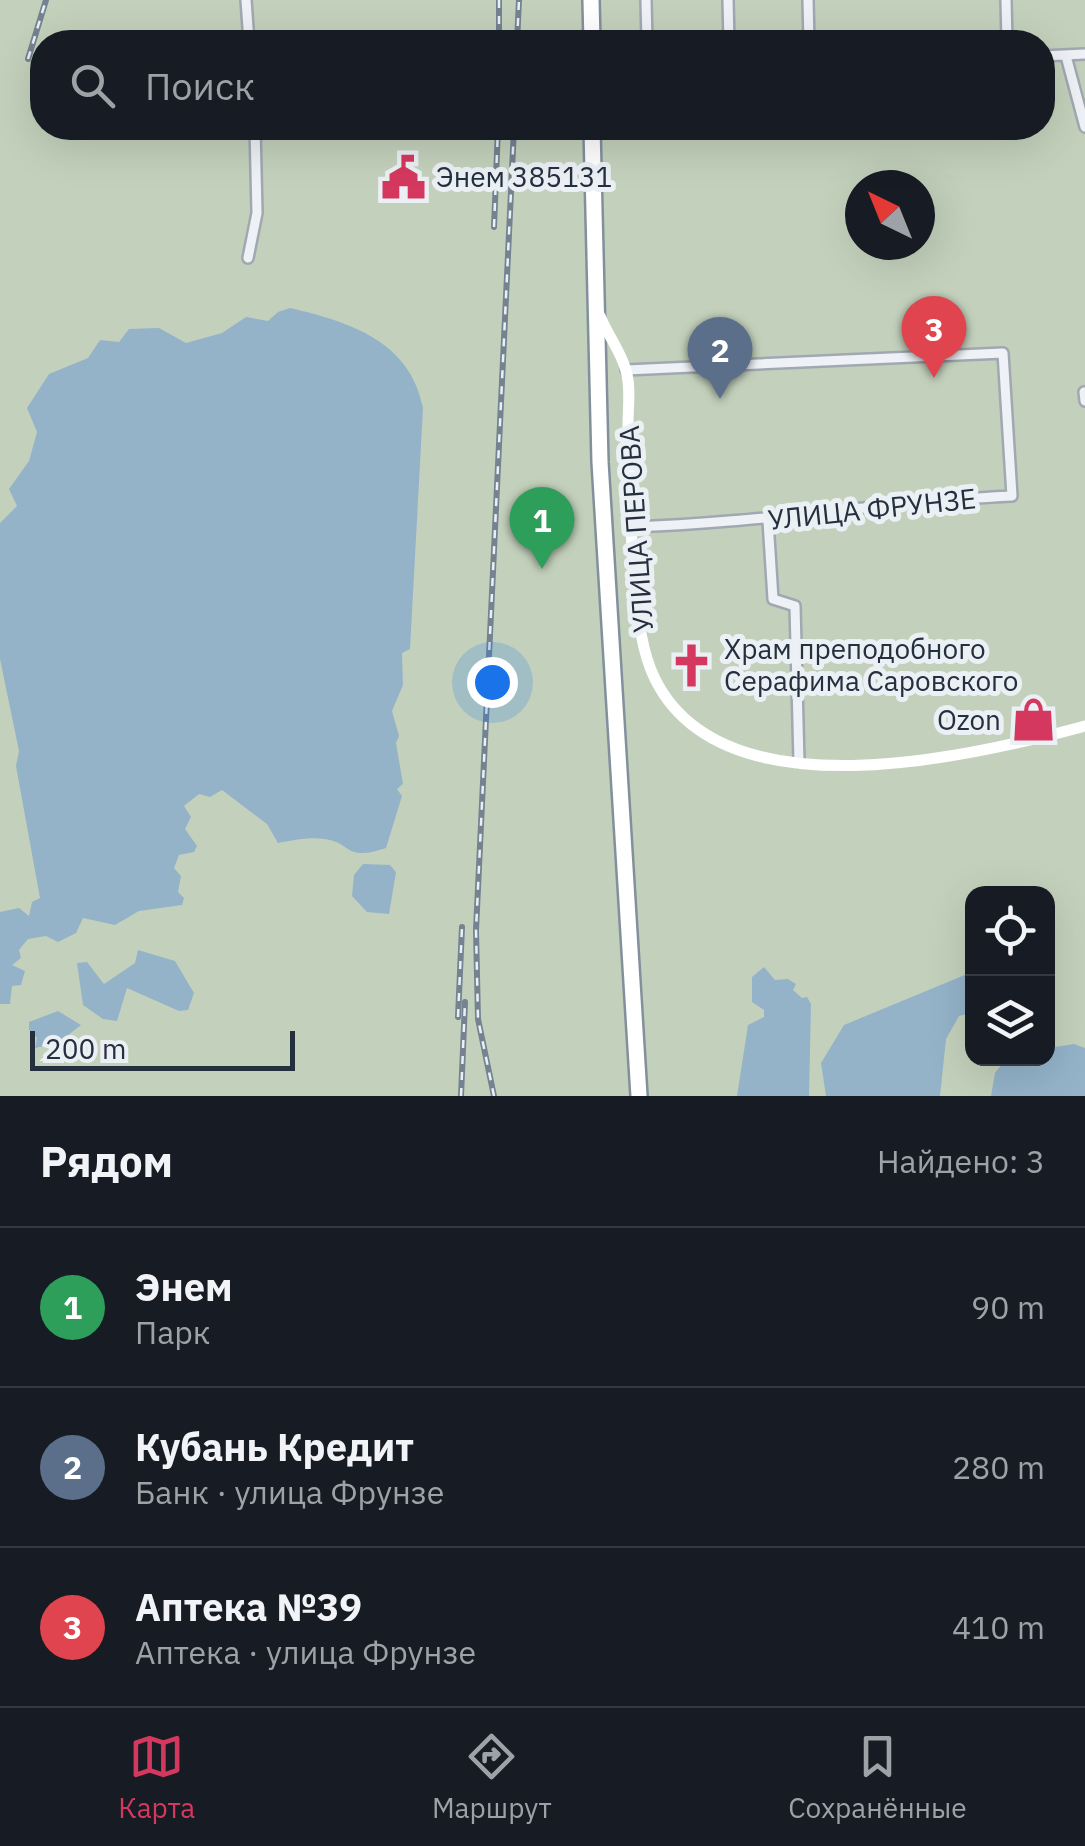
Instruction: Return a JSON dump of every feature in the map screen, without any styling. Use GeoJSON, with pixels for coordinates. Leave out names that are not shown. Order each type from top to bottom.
{"type":"FeatureCollection","features":[{"type":"Feature","properties":{"kind":"highway"},"geometry":{"type":"LineString","coordinates":[[591,0],[592,30]]}},
{"type":"Feature","properties":{"kind":"highway","name":"УЛИЦА ПЕРОВА"},"geometry":{"type":"LineString","coordinates":[[592,140],[602,498],[639,1096]]}},
{"type":"Feature","properties":{"kind":"street"},"geometry":{"type":"LineString","coordinates":[[246,0],[248,30]]}},
{"type":"Feature","properties":{"kind":"street"},"geometry":{"type":"LineString","coordinates":[[646,0],[646,30]]}},
{"type":"Feature","properties":{"kind":"street"},"geometry":{"type":"LineString","coordinates":[[728,0],[729,30]]}},
{"type":"Feature","properties":{"kind":"street"},"geometry":{"type":"LineString","coordinates":[[808,0],[809,30]]}},
{"type":"Feature","properties":{"kind":"street"},"geometry":{"type":"LineString","coordinates":[[1006,0],[1006,30]]}},
{"type":"Feature","properties":{"kind":"street"},"geometry":{"type":"LineString","coordinates":[[1055,56],[1085,54]]}},
{"type":"Feature","properties":{"kind":"street"},"geometry":{"type":"LineString","coordinates":[[1066,56],[1085,127]]}},
{"type":"Feature","properties":{"kind":"street"},"geometry":{"type":"LineString","coordinates":[[248,258],[257,213],[255,140]]}},
{"type":"Feature","properties":{"kind":"street","name":"УЛИЦА ПЕРОВА"},"geometry":{"type":"LineString","coordinates":[[594,300],[626,370],[631,527],[642,632],[656,681],[672,706],[714,738],[743,751],[799,762],[906,762],[1085,726]]}},
{"type":"Feature","properties":{"kind":"street","name":"УЛИЦА ФРУНЗЕ"},"geometry":{"type":"LineString","coordinates":[[626,370],[1003,352],[1012,496],[891,502],[768,521],[631,527]]}},
{"type":"Feature","properties":{"kind":"street"},"geometry":{"type":"LineString","coordinates":[[1084,392],[1085,401]]}},
{"type":"Feature","properties":{"kind":"street"},"geometry":{"type":"LineString","coordinates":[[768,521],[773,598],[795,606],[799,762]]}},
{"type":"Feature","properties":{"kind":"green space"},"geometry":{"type":"Polygon","coordinates":[[[0,0],[1085,0],[1085,1096],[0,1096],[0,0]]]}},
{"type":"Feature","properties":{"kind":"water"},"geometry":{"type":"Polygon","coordinates":[[[290,308],[334,320],[374,338],[405,366],[423,408],[410,649],[402,653],[403,685],[392,711],[399,736],[396,743],[403,784],[397,789],[402,796],[386,848],[356,852],[319,838],[278,843],[267,824],[222,790],[210,797],[199,794],[184,806],[191,817],[185,829],[197,846],[194,852],[179,855],[174,868],[181,876],[178,892],[184,898],[182,905],[139,911],[115,925],[83,918],[76,933],[58,942],[46,936],[28,939],[19,950],[21,958],[12,965],[25,971],[21,985],[12,986],[10,1004],[0,1004],[0,912],[19,908],[29,916],[32,902],[40,898],[16,766],[19,751],[0,659],[0,523],[17,506],[9,489],[29,461],[37,432],[27,408],[49,374],[88,358],[100,340],[119,342],[129,329],[159,328],[186,343],[222,333],[246,317],[268,321],[290,308]]]}},
{"type":"Feature","properties":{"kind":"water"},"geometry":{"type":"Polygon","coordinates":[[[363,864],[390,865],[396,872],[389,914],[367,912],[352,896],[354,875],[363,864]]]}},
{"type":"Feature","properties":{"kind":"water"},"geometry":{"type":"Polygon","coordinates":[[[138,950],[175,961],[194,993],[188,1010],[179,1011],[127,988],[117,1021],[103,1019],[83,1005],[77,963],[87,962],[104,984],[135,963],[138,950]]]}},
{"type":"Feature","properties":{"kind":"water"},"geometry":{"type":"Polygon","coordinates":[[[764,967],[775,980],[788,979],[796,984],[793,990],[802,998],[807,997],[811,1004],[809,1096],[737,1096],[748,1025],[764,1017],[764,1010],[752,1002],[752,977],[764,967]]]}},
{"type":"Feature","properties":{"kind":"water"},"geometry":{"type":"Polygon","coordinates":[[[965,975],[965,1015],[959,1016],[946,1039],[940,1096],[826,1096],[821,1063],[844,1025],[965,975]]]}},
{"type":"Feature","properties":{"kind":"water"},"geometry":{"type":"Polygon","coordinates":[[[58,1011],[81,1025],[58,1043],[35,1048],[37,1038],[29,1030],[29,1022],[58,1011]]]}},
{"type":"Feature","properties":{"kind":"water"},"geometry":{"type":"Polygon","coordinates":[[[1074,1044],[1085,1048],[1085,1096],[991,1096],[995,1073],[1000,1066],[1055,1066],[1055,1047],[1074,1044]]]}},
{"type":"Feature","properties":{"kind":"railway"},"geometry":{"type":"LineString","coordinates":[[37,30],[46,0]]}},
{"type":"Feature","properties":{"kind":"railway"},"geometry":{"type":"LineString","coordinates":[[499,0],[499,30]]}},
{"type":"Feature","properties":{"kind":"railway"},"geometry":{"type":"LineString","coordinates":[[518,30],[519,0]]}},
{"type":"Feature","properties":{"kind":"railway"},"geometry":{"type":"LineString","coordinates":[[28,59],[30,52]]}},
{"type":"Feature","properties":{"kind":"railway"},"geometry":{"type":"LineString","coordinates":[[494,227],[498,140]]}},
{"type":"Feature","properties":{"kind":"railway"},"geometry":{"type":"LineString","coordinates":[[494,1096],[478,1019],[476,930],[513,140]]}},
{"type":"Feature","properties":{"kind":"railway"},"geometry":{"type":"LineString","coordinates":[[458,1017],[462,927]]}},
{"type":"Feature","properties":{"kind":"railway"},"geometry":{"type":"LineString","coordinates":[[461,1096],[465,1002]]}},
{"type":"Feature","properties":{"kind":"place","name":"Энем 385131"},"geometry":{"type":"Point","coordinates":[403,177]}},
{"type":"Feature","properties":{"kind":"place","name":"Аптека №39"},"geometry":{"type":"Point","coordinates":[934,378]}},
{"type":"Feature","properties":{"kind":"place","name":"Кубань Кредит"},"geometry":{"type":"Point","coordinates":[720,399]}},
{"type":"Feature","properties":{"kind":"place","name":"Энем"},"geometry":{"type":"Point","coordinates":[542,569]}},
{"type":"Feature","properties":{"kind":"place","name":"Храм преподобного Серафима Саровского"},"geometry":{"type":"Point","coordinates":[691,665]}},
{"type":"Feature","properties":{"kind":"place","name":"Ozon"},"geometry":{"type":"Point","coordinates":[1034,720]}}]}
